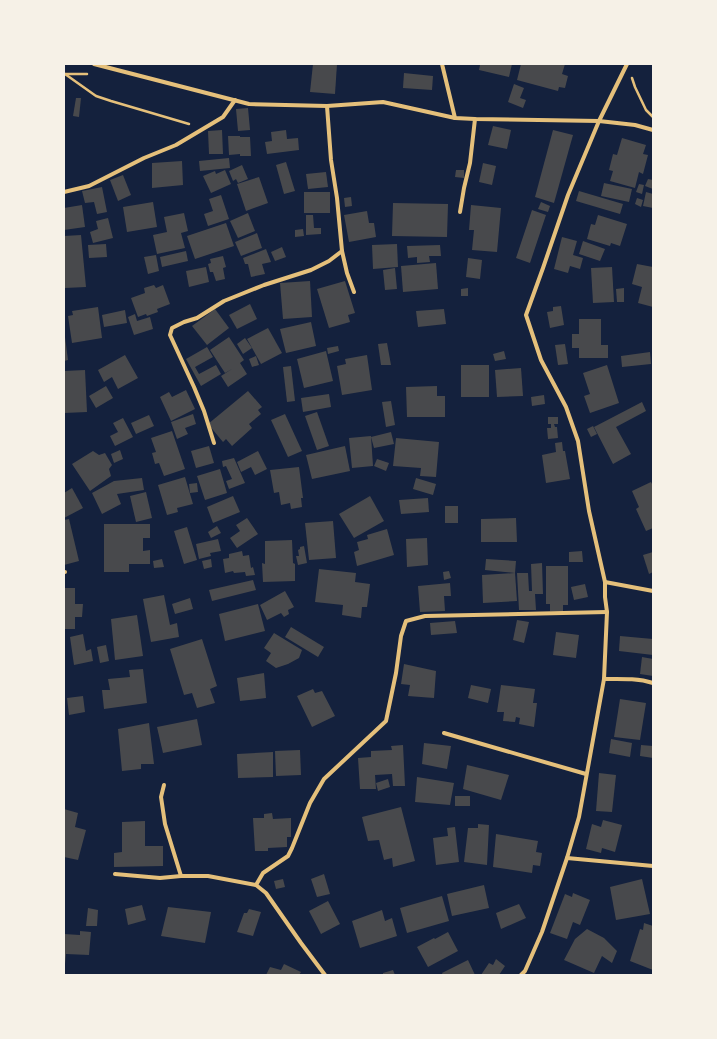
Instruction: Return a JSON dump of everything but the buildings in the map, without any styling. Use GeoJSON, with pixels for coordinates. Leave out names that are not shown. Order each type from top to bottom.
{"type":"FeatureCollection","features":[{"type":"Feature","properties":{"kind":"street"},"geometry":{"type":"LineString","coordinates":[[94,64],[249,104],[328,106],[383,102],[455,118],[599,121],[635,125],[653,130]]}},
{"type":"Feature","properties":{"kind":"street"},"geometry":{"type":"LineString","coordinates":[[442,64],[455,118]]}},
{"type":"Feature","properties":{"kind":"street"},"geometry":{"type":"LineString","coordinates":[[520,975],[525,971],[542,932],[579,817],[604,679],[607,612],[605,582],[588,511],[578,440],[566,407],[541,360],[526,315],[568,195],[599,121],[627,64]]}},
{"type":"Feature","properties":{"kind":"street"},"geometry":{"type":"LineString","coordinates":[[64,192],[89,186],[144,158],[176,145],[223,117],[235,100]]}},
{"type":"Feature","properties":{"kind":"street"},"geometry":{"type":"LineString","coordinates":[[328,106],[331,160],[337,198],[342,251],[347,273],[354,292]]}},
{"type":"Feature","properties":{"kind":"street"},"geometry":{"type":"LineString","coordinates":[[460,212],[470,163],[475,119]]}},
{"type":"Feature","properties":{"kind":"street"},"geometry":{"type":"LineString","coordinates":[[214,443],[202,405],[170,335],[172,328],[197,318],[224,301],[264,285],[311,270],[328,261],[342,251]]}},
{"type":"Feature","properties":{"kind":"street"},"geometry":{"type":"LineString","coordinates":[[605,582],[653,591]]}},
{"type":"Feature","properties":{"kind":"street"},"geometry":{"type":"LineString","coordinates":[[256,885],[263,873],[288,856],[310,803],[324,779],[386,721],[396,673],[401,636],[406,621],[424,616],[607,612]]}},
{"type":"Feature","properties":{"kind":"street"},"geometry":{"type":"LineString","coordinates":[[604,679],[624,678],[653,683]]}},
{"type":"Feature","properties":{"kind":"street"},"geometry":{"type":"LineString","coordinates":[[444,733],[586,774]]}},
{"type":"Feature","properties":{"kind":"street"},"geometry":{"type":"LineString","coordinates":[[164,785],[161,797],[164,824],[181,876]]}},
{"type":"Feature","properties":{"kind":"street"},"geometry":{"type":"LineString","coordinates":[[567,858],[653,866]]}},
{"type":"Feature","properties":{"kind":"street"},"geometry":{"type":"LineString","coordinates":[[115,874],[160,878],[208,876],[256,885],[266,893],[325,975]]}},
{"type":"Feature","properties":{"kind":"path"},"geometry":{"type":"LineString","coordinates":[[65,74],[96,96],[204,129]]}},
{"type":"Feature","properties":{"kind":"path"},"geometry":{"type":"LineString","coordinates":[[631,76],[646,110],[653,117]]}}]}
